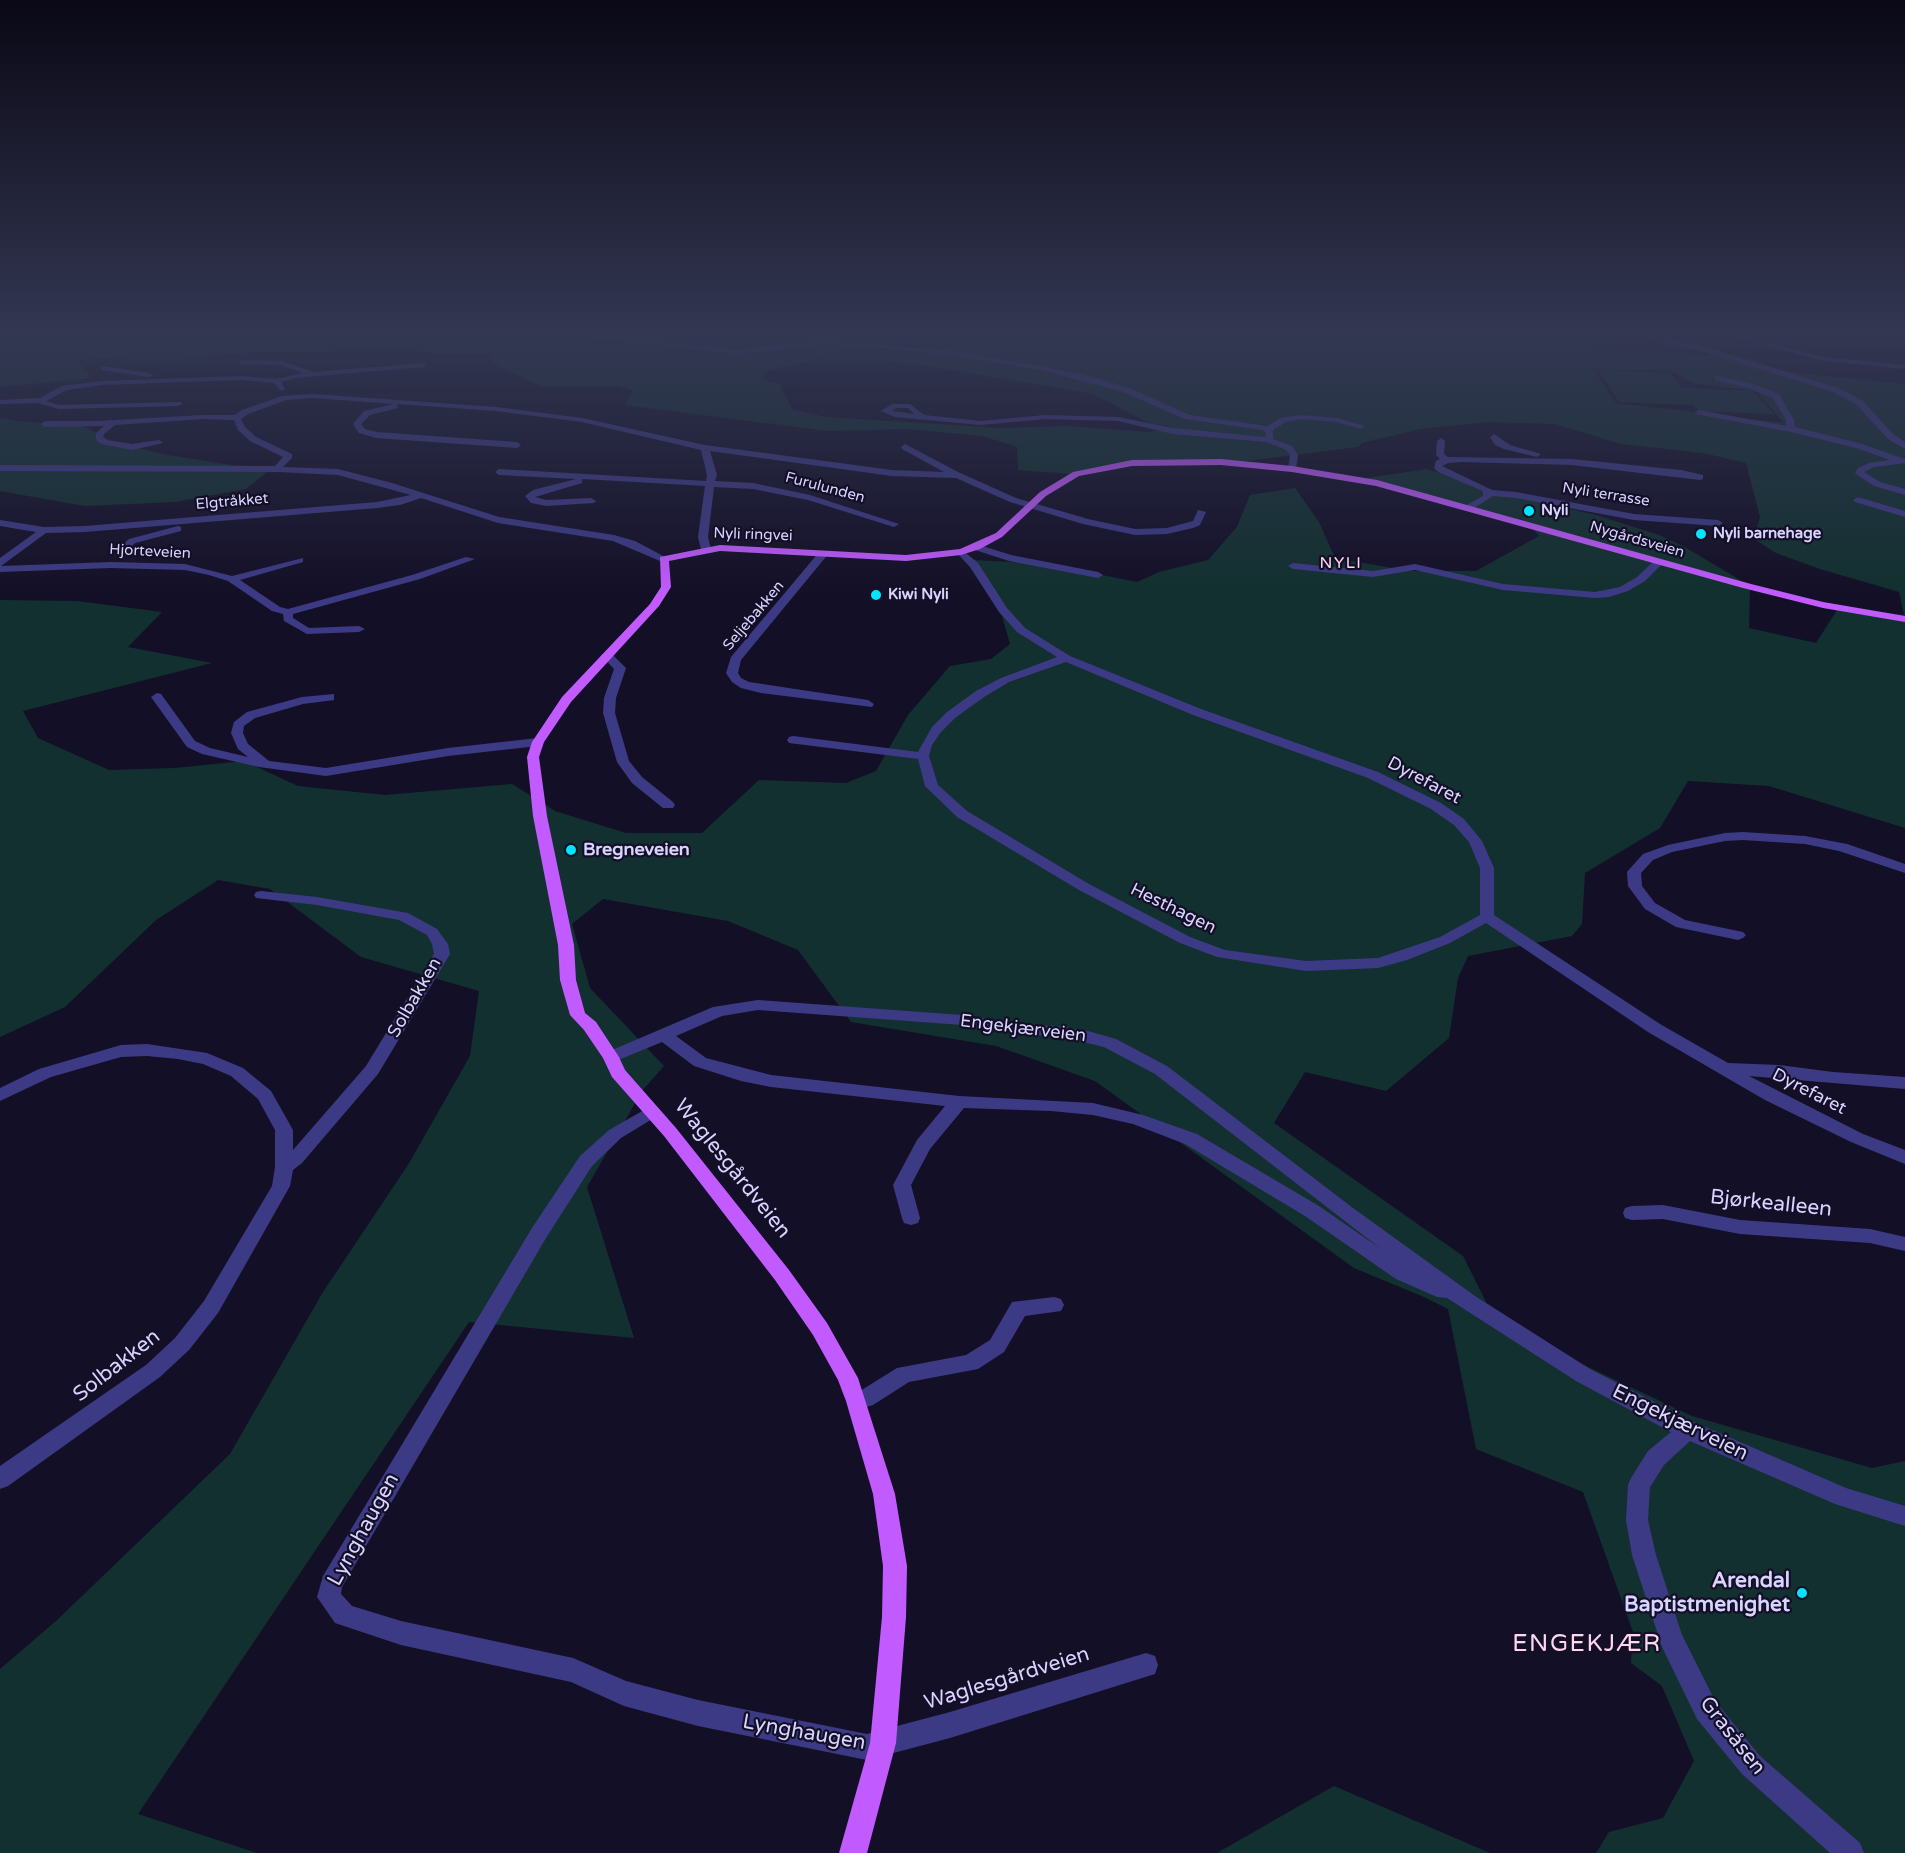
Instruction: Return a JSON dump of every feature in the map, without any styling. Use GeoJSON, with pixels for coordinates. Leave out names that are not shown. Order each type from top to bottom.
{"type":"FeatureCollection","features":[{"type":"Feature","properties":{"kind":"main road","name":"Nygårdsveien"},"geometry":{"type":"LineString","coordinates":[[1029,508],[1042,494],[1067,477],[1099,468],[1132,463],[1221,462],[1292,469],[1377,483],[1823,605],[1905,620]]}},
{"type":"Feature","properties":{"kind":"main road","name":"Nyli ringvei"},"geometry":{"type":"LineString","coordinates":[[706,549],[756,548],[906,558],[961,552],[999,535],[1029,508]]}},
{"type":"Feature","properties":{"kind":"main road"},"geometry":{"type":"LineString","coordinates":[[664,559],[706,549]]}},
{"type":"Feature","properties":{"kind":"main road","name":"Waglesgårdveien"},"geometry":{"type":"LineString","coordinates":[[664,559],[666,587],[654,606],[566,700],[538,742],[533,757],[540,816],[566,945],[568,980],[578,1015],[590,1026],[611,1057],[618,1073],[670,1132],[782,1275],[820,1329],[848,1378],[857,1401],[884,1494],[895,1566],[894,1617],[883,1743],[853,1853]]}},
{"type":"Feature","properties":{"kind":"street"},"geometry":{"type":"LineString","coordinates":[[45,424],[136,421]]}},
{"type":"Feature","properties":{"kind":"street"},"geometry":{"type":"LineString","coordinates":[[238,421],[241,428],[253,439],[289,456],[279,466],[279,470]]}},
{"type":"Feature","properties":{"kind":"street"},"geometry":{"type":"LineString","coordinates":[[359,421],[357,424],[362,431],[376,435],[517,445]]}},
{"type":"Feature","properties":{"kind":"street"},"geometry":{"type":"LineString","coordinates":[[584,421],[705,448],[892,473],[957,475]]}},
{"type":"Feature","properties":{"kind":"street"},"geometry":{"type":"LineString","coordinates":[[963,421],[997,421]]}},
{"type":"Feature","properties":{"kind":"street"},"geometry":{"type":"LineString","coordinates":[[1129,421],[1173,431],[1269,440],[1289,448],[1294,455],[1292,469]]}},
{"type":"Feature","properties":{"kind":"street"},"geometry":{"type":"LineString","coordinates":[[1215,421],[1267,430],[1281,421]]}},
{"type":"Feature","properties":{"kind":"street"},"geometry":{"type":"LineString","coordinates":[[1343,421],[1361,426]]}},
{"type":"Feature","properties":{"kind":"street"},"geometry":{"type":"LineString","coordinates":[[1750,421],[1858,446],[1903,461]]}},
{"type":"Feature","properties":{"kind":"street"},"geometry":{"type":"LineString","coordinates":[[1790,421],[1791,429]]}},
{"type":"Feature","properties":{"kind":"street"},"geometry":{"type":"LineString","coordinates":[[1877,421],[1891,437],[1905,446]]}},
{"type":"Feature","properties":{"kind":"street"},"geometry":{"type":"LineString","coordinates":[[113,423],[100,433],[99,438],[104,442],[132,447],[159,442]]}},
{"type":"Feature","properties":{"kind":"street"},"geometry":{"type":"LineString","coordinates":[[1267,430],[1270,432],[1269,440]]}},
{"type":"Feature","properties":{"kind":"street"},"geometry":{"type":"LineString","coordinates":[[1494,437],[1498,443],[1507,447],[1572,462]]}},
{"type":"Feature","properties":{"kind":"street"},"geometry":{"type":"LineString","coordinates":[[1441,441],[1440,456],[1446,460]]}},
{"type":"Feature","properties":{"kind":"street"},"geometry":{"type":"LineString","coordinates":[[906,447],[957,475],[1029,508],[1114,529],[1142,532],[1167,531],[1197,523],[1201,512]]}},
{"type":"Feature","properties":{"kind":"street","name":"Nyli ringvei"},"geometry":{"type":"LineString","coordinates":[[705,448],[712,475],[705,512],[703,537],[706,549]]}},
{"type":"Feature","properties":{"kind":"street","name":"Nyli terrasse"},"geometry":{"type":"LineString","coordinates":[[1700,477],[1572,462],[1446,460],[1437,466],[1441,470],[1481,486],[1489,493],[1516,495],[1624,516],[1718,524]]}},
{"type":"Feature","properties":{"kind":"street"},"geometry":{"type":"LineString","coordinates":[[1903,461],[1872,465],[1859,473],[1877,484],[1905,492]]}},
{"type":"Feature","properties":{"kind":"street"},"geometry":{"type":"LineString","coordinates":[[0,468],[279,470],[349,474],[498,520],[614,538],[631,543],[664,559]]}},
{"type":"Feature","properties":{"kind":"street","name":"Furulunden"},"geometry":{"type":"LineString","coordinates":[[499,472],[712,484],[736,483],[786,492],[894,524]]}},
{"type":"Feature","properties":{"kind":"street"},"geometry":{"type":"LineString","coordinates":[[587,477],[536,492],[530,496],[534,501],[546,503],[591,501]]}},
{"type":"Feature","properties":{"kind":"street"},"geometry":{"type":"LineString","coordinates":[[1468,508],[1488,497],[1489,493]]}},
{"type":"Feature","properties":{"kind":"street","name":"Elgtråkket"},"geometry":{"type":"LineString","coordinates":[[0,523],[44,530],[85,529],[377,505],[421,495]]}},
{"type":"Feature","properties":{"kind":"street"},"geometry":{"type":"LineString","coordinates":[[1858,500],[1905,514]]}},
{"type":"Feature","properties":{"kind":"street"},"geometry":{"type":"LineString","coordinates":[[131,551],[124,547],[132,541],[213,519]]}},
{"type":"Feature","properties":{"kind":"street","name":"Elgtråkket"},"geometry":{"type":"LineString","coordinates":[[0,529],[19,527]]}},
{"type":"Feature","properties":{"kind":"street"},"geometry":{"type":"LineString","coordinates":[[0,563],[44,530]]}},
{"type":"Feature","properties":{"kind":"street"},"geometry":{"type":"LineString","coordinates":[[976,547],[1009,558],[1098,575]]}},
{"type":"Feature","properties":{"kind":"street","name":"Dyrefaret"},"geometry":{"type":"LineString","coordinates":[[961,552],[974,565],[1003,610],[1021,630],[1066,658],[1218,720],[1372,775],[1436,806],[1459,822],[1475,841],[1487,868],[1487,917],[1654,1028],[1791,1106],[1857,1138],[1905,1157]]}},
{"type":"Feature","properties":{"kind":"street","name":"Seljebakken"},"geometry":{"type":"LineString","coordinates":[[824,553],[735,659],[732,674],[745,686],[868,704]]}},
{"type":"Feature","properties":{"kind":"street"},"geometry":{"type":"LineString","coordinates":[[288,612],[416,577],[470,559]]}},
{"type":"Feature","properties":{"kind":"street"},"geometry":{"type":"LineString","coordinates":[[232,579],[299,560]]}},
{"type":"Feature","properties":{"kind":"street"},"geometry":{"type":"LineString","coordinates":[[1293,566],[1373,574],[1415,567],[1514,588],[1595,595],[1609,594],[1624,589],[1641,579],[1659,562]]}},
{"type":"Feature","properties":{"kind":"street","name":"Hjorteveien"},"geometry":{"type":"LineString","coordinates":[[0,569],[158,565],[211,572],[232,579],[276,609],[288,612],[288,619],[307,631],[359,629]]}},
{"type":"Feature","properties":{"kind":"street"},"geometry":{"type":"LineString","coordinates":[[608,655],[620,668],[610,698],[609,713],[623,762],[637,780],[668,805]]}},
{"type":"Feature","properties":{"kind":"street"},"geometry":{"type":"LineString","coordinates":[[793,740],[923,756],[936,730],[951,715],[980,694],[1005,680],[1066,658]]}},
{"type":"Feature","properties":{"kind":"street"},"geometry":{"type":"LineString","coordinates":[[157,697],[181,733],[191,744],[206,751],[265,764],[326,772],[448,752],[538,742]]}},
{"type":"Feature","properties":{"kind":"street"},"geometry":{"type":"LineString","coordinates":[[265,764],[242,747],[237,733],[242,722],[266,710],[330,697]]}},
{"type":"Feature","properties":{"kind":"street","name":"Hesthagen"},"geometry":{"type":"LineString","coordinates":[[923,756],[932,786],[963,814],[1084,887],[1185,940],[1222,954],[1306,966],[1378,963],[1402,957],[1445,940],[1487,917]]}},
{"type":"Feature","properties":{"kind":"street"},"geometry":{"type":"LineString","coordinates":[[1738,935],[1681,924],[1663,915],[1650,906],[1635,886],[1634,872],[1648,857],[1668,849],[1725,837],[1743,836],[1805,840],[1833,846],[1905,870]]}},
{"type":"Feature","properties":{"kind":"street","name":"Solbakken"},"geometry":{"type":"LineString","coordinates":[[261,895],[317,901],[403,916],[432,932],[440,944],[442,954],[372,1070],[296,1158],[284,1167]]}},
{"type":"Feature","properties":{"kind":"street","name":"Engekjærveien"},"geometry":{"type":"LineString","coordinates":[[611,1057],[719,1011],[758,1005],[962,1020],[1027,1030],[1058,1031],[1088,1036],[1110,1043],[1161,1070],[1346,1213],[1468,1302],[1582,1375],[1686,1429],[1843,1497],[1905,1516]]}},
{"type":"Feature","properties":{"kind":"street"},"geometry":{"type":"LineString","coordinates":[[662,1034],[700,1062],[741,1075],[771,1081],[959,1102]]}},
{"type":"Feature","properties":{"kind":"street","name":"Solbakken"},"geometry":{"type":"LineString","coordinates":[[0,1095],[45,1073],[84,1060],[121,1051],[168,1052],[207,1059],[237,1072],[265,1095],[284,1130],[284,1167],[281,1186],[211,1308],[182,1344],[153,1371],[0,1479]]}},
{"type":"Feature","properties":{"kind":"street"},"geometry":{"type":"LineString","coordinates":[[1728,1069],[1779,1071],[1833,1078],[1905,1083]]}},
{"type":"Feature","properties":{"kind":"street"},"geometry":{"type":"LineString","coordinates":[[911,1218],[902,1185],[923,1145],[959,1102]]}},
{"type":"Feature","properties":{"kind":"street","name":"Engekjærveien"},"geometry":{"type":"LineString","coordinates":[[959,1102],[1093,1108],[1137,1119],[1191,1139],[1312,1211],[1403,1274],[1468,1302]]}},
{"type":"Feature","properties":{"kind":"street","name":"Lynghaugen"},"geometry":{"type":"LineString","coordinates":[[651,1112],[615,1134],[586,1161],[539,1233],[385,1490],[331,1584],[329,1597],[344,1615],[401,1633],[573,1670],[624,1693],[698,1713],[867,1747],[883,1743]]}},
{"type":"Feature","properties":{"kind":"street","name":"Bjørkealleen"},"geometry":{"type":"LineString","coordinates":[[1632,1213],[1663,1212],[1740,1227],[1870,1236],[1905,1244]]}},
{"type":"Feature","properties":{"kind":"street"},"geometry":{"type":"LineString","coordinates":[[857,1401],[865,1399],[904,1374],[971,1363],[997,1346],[1019,1308],[1053,1305]]}},
{"type":"Feature","properties":{"kind":"street","name":"Grasåsen"},"geometry":{"type":"LineString","coordinates":[[1686,1429],[1678,1440],[1656,1458],[1640,1485],[1637,1520],[1644,1556],[1671,1639],[1706,1710],[1751,1766],[1850,1853]]}},
{"type":"Feature","properties":{"kind":"street","name":"Waglesgårdveien"},"geometry":{"type":"LineString","coordinates":[[883,1743],[1146,1665]]}},
{"type":"Feature","properties":{"kind":"green space"},"geometry":{"type":"Polygon","coordinates":[[[0,421],[84,426],[111,441],[162,454],[268,471],[246,489],[175,502],[85,506],[0,491],[0,421]]]}},
{"type":"Feature","properties":{"kind":"green space"},"geometry":{"type":"Polygon","coordinates":[[[754,421],[897,421],[1000,428],[1067,426],[1150,432],[1170,426],[1146,421],[1905,421],[1905,828],[1769,786],[1688,781],[1660,828],[1585,873],[1582,924],[1572,936],[1468,956],[1458,978],[1449,1038],[1386,1091],[1305,1072],[1274,1123],[1463,1256],[1497,1324],[1692,1416],[1872,1468],[1905,1461],[1905,1853],[1596,1853],[1609,1832],[1663,1818],[1694,1761],[1662,1686],[1631,1663],[1633,1632],[1583,1492],[1476,1449],[1448,1309],[1354,1268],[1095,1081],[996,1046],[851,1022],[798,950],[728,921],[603,899],[572,924],[590,988],[664,1066],[642,1091],[587,1187],[634,1338],[469,1322],[138,1814],[257,1853],[0,1853],[0,1669],[56,1621],[230,1454],[323,1292],[408,1165],[470,1056],[479,991],[361,957],[270,889],[218,880],[156,920],[65,1007],[0,1037],[0,600],[77,601],[162,612],[128,647],[212,663],[23,711],[38,738],[109,770],[175,768],[244,761],[298,786],[385,795],[512,784],[555,811],[626,833],[702,833],[759,780],[846,783],[876,771],[908,715],[950,666],[991,659],[1010,644],[997,599],[973,560],[1047,564],[1137,582],[1159,572],[1208,560],[1237,527],[1250,495],[1295,488],[1319,522],[1335,558],[1410,571],[1476,571],[1539,536],[1531,527],[1360,479],[1427,469],[1509,495],[1596,515],[1659,535],[1683,546],[1750,586],[1749,628],[1816,643],[1839,607],[1904,615],[1899,592],[1820,569],[1776,553],[1754,539],[1760,517],[1746,463],[1703,453],[1621,444],[1555,424],[1488,422],[1420,429],[1362,443],[1359,447],[1214,465],[1143,464],[1072,474],[1018,470],[1017,447],[983,436],[908,429],[828,431],[754,421]]]}},
{"type":"Feature","properties":{"kind":"green space"},"geometry":{"type":"Polygon","coordinates":[[[1334,1786],[1490,1853],[1217,1853],[1334,1786]]]}},
{"type":"Feature","properties":{"kind":"place","name":"Nyli"},"geometry":{"type":"Point","coordinates":[1529,511]}},
{"type":"Feature","properties":{"kind":"place","name":"Nyli barnehage"},"geometry":{"type":"Point","coordinates":[1701,534]}},
{"type":"Feature","properties":{"kind":"place","name":"Kiwi Nyli"},"geometry":{"type":"Point","coordinates":[876,595]}},
{"type":"Feature","properties":{"kind":"place","name":"Bregneveien"},"geometry":{"type":"Point","coordinates":[571,850]}},
{"type":"Feature","properties":{"kind":"place","name":"Arendal Baptistmenighet"},"geometry":{"type":"Point","coordinates":[1802,1593]}},
{"type":"Feature","properties":{"kind":"district","name":"NYLI"},"geometry":{"type":"Point","coordinates":[1341,564]}},
{"type":"Feature","properties":{"kind":"district","name":"ENGEKJÆR"},"geometry":{"type":"Point","coordinates":[1587,1645]}}]}
